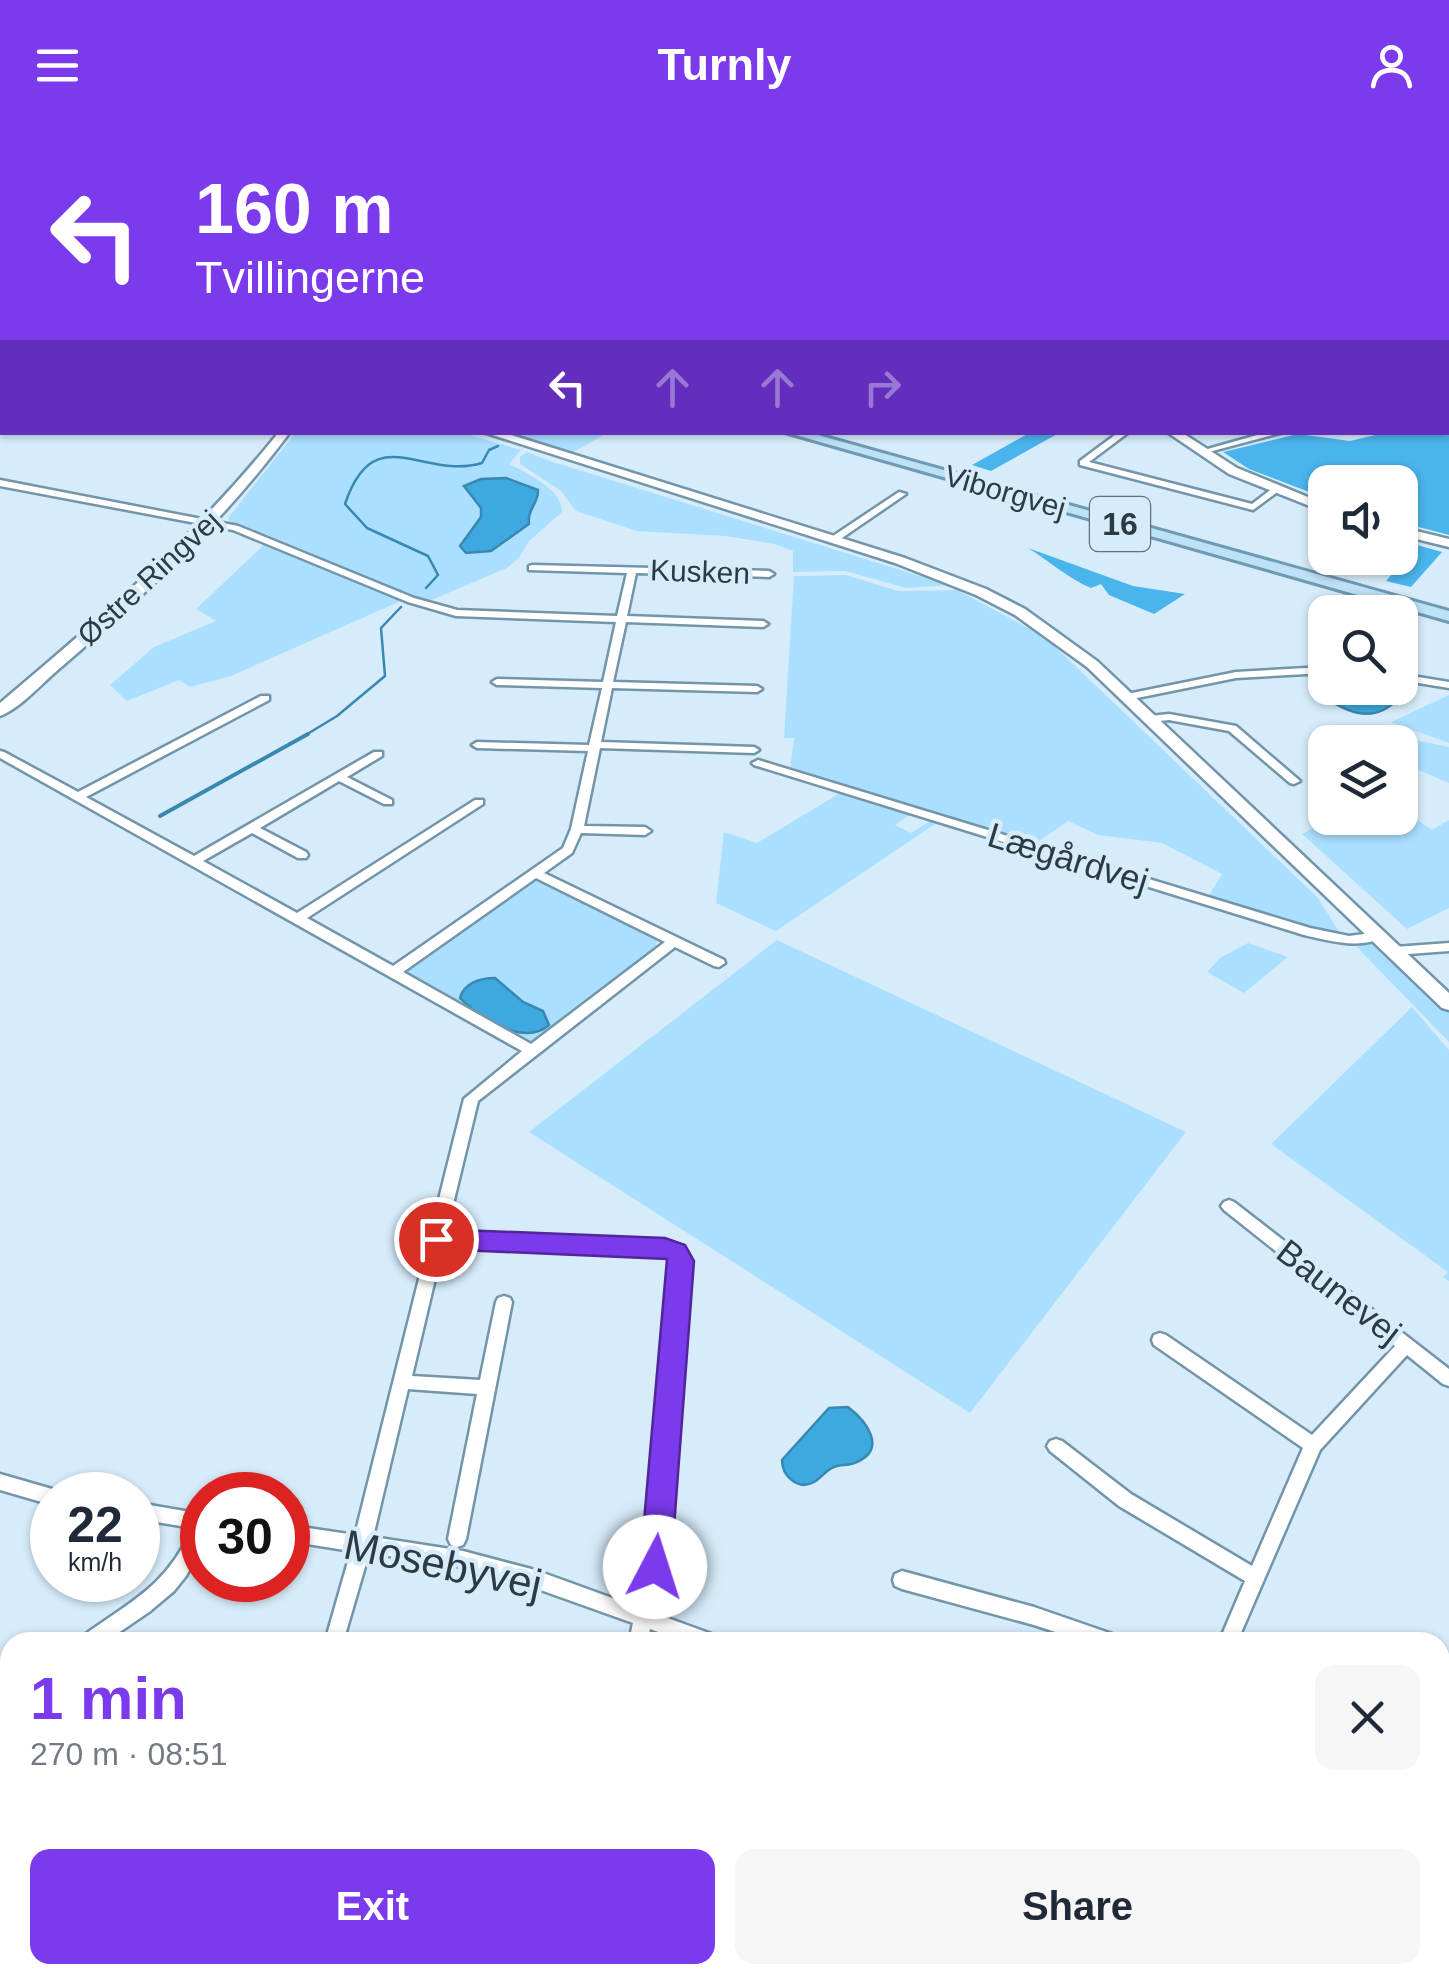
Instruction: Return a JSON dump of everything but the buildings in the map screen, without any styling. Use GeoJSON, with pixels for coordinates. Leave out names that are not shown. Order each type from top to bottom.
{"type":"FeatureCollection","features":[{"type":"Feature","properties":{"kind":"main road","name":"Viborgvej"},"geometry":{"type":"LineString","coordinates":[[802,435],[1449,616]]}},
{"type":"Feature","properties":{"kind":"street","name":"Østre Ringvej"},"geometry":{"type":"LineString","coordinates":[[0,712],[106,622],[212,522],[283,435]]}},
{"type":"Feature","properties":{"kind":"street"},"geometry":{"type":"LineString","coordinates":[[498,435],[948,576],[1019,609],[1065,639],[1449,1004]]}},
{"type":"Feature","properties":{"kind":"street"},"geometry":{"type":"LineString","coordinates":[[1121,435],[1083,462],[1253,507],[1276,490]]}},
{"type":"Feature","properties":{"kind":"street"},"geometry":{"type":"LineString","coordinates":[[1176,435],[1201,452],[1308,502]]}},
{"type":"Feature","properties":{"kind":"street"},"geometry":{"type":"LineString","coordinates":[[1201,452],[1268,435]]}},
{"type":"Feature","properties":{"kind":"street","name":"Kusken"},"geometry":{"type":"LineString","coordinates":[[0,483],[212,522],[262,536],[433,608],[506,617],[744,628],[763,624]]}},
{"type":"Feature","properties":{"kind":"street"},"geometry":{"type":"LineString","coordinates":[[833,540],[902,494]]}},
{"type":"Feature","properties":{"kind":"street"},"geometry":{"type":"LineString","coordinates":[[1418,535],[1449,543]]}},
{"type":"Feature","properties":{"kind":"street","name":"Kusken"},"geometry":{"type":"LineString","coordinates":[[532,568],[769,574]]}},
{"type":"Feature","properties":{"kind":"street","name":"Kusken"},"geometry":{"type":"LineString","coordinates":[[578,828],[632,570]]}},
{"type":"Feature","properties":{"kind":"street"},"geometry":{"type":"LineString","coordinates":[[1128,697],[1236,675],[1308,671]]}},
{"type":"Feature","properties":{"kind":"street"},"geometry":{"type":"LineString","coordinates":[[1418,679],[1449,685]]}},
{"type":"Feature","properties":{"kind":"street"},"geometry":{"type":"LineString","coordinates":[[497,682],[736,693],[758,690]]}},
{"type":"Feature","properties":{"kind":"street"},"geometry":{"type":"LineString","coordinates":[[79,796],[265,698]]}},
{"type":"Feature","properties":{"kind":"street"},"geometry":{"type":"LineString","coordinates":[[214,711],[228,718]]}},
{"type":"Feature","properties":{"kind":"street"},"geometry":{"type":"LineString","coordinates":[[1150,718],[1181,718],[1232,728],[1243,733],[1294,781]]}},
{"type":"Feature","properties":{"kind":"street"},"geometry":{"type":"LineString","coordinates":[[478,745],[594,747]]}},
{"type":"Feature","properties":{"kind":"street","name":"Lægårdvej"},"geometry":{"type":"LineString","coordinates":[[594,747],[756,756],[1308,932],[1339,939],[1379,936]]}},
{"type":"Feature","properties":{"kind":"street"},"geometry":{"type":"LineString","coordinates":[[0,754],[532,1050]]}},
{"type":"Feature","properties":{"kind":"street"},"geometry":{"type":"LineString","coordinates":[[195,861],[378,754]]}},
{"type":"Feature","properties":{"kind":"street"},"geometry":{"type":"LineString","coordinates":[[328,768],[388,802]]}},
{"type":"Feature","properties":{"kind":"street"},"geometry":{"type":"LineString","coordinates":[[297,919],[479,802]]}},
{"type":"Feature","properties":{"kind":"street"},"geometry":{"type":"LineString","coordinates":[[429,816],[444,824]]}},
{"type":"Feature","properties":{"kind":"street"},"geometry":{"type":"LineString","coordinates":[[252,828],[302,855]]}},
{"type":"Feature","properties":{"kind":"street"},"geometry":{"type":"LineString","coordinates":[[394,972],[568,850],[578,828],[646,828],[643,845]]}},
{"type":"Feature","properties":{"kind":"street"},"geometry":{"type":"LineString","coordinates":[[536,873],[719,963]]}},
{"type":"Feature","properties":{"kind":"street"},"geometry":{"type":"LineString","coordinates":[[337,1632],[362,1544],[470,1099],[674,940]]}},
{"type":"Feature","properties":{"kind":"street"},"geometry":{"type":"LineString","coordinates":[[1395,951],[1449,946]]}},
{"type":"Feature","properties":{"kind":"street","name":"Baunevej"},"geometry":{"type":"LineString","coordinates":[[1229,1206],[1449,1379]]}},
{"type":"Feature","properties":{"kind":"street"},"geometry":{"type":"LineString","coordinates":[[436,1239],[665,1248],[676,1252],[682,1261],[655,1567],[641,1632]]}},
{"type":"Feature","properties":{"kind":"street"},"geometry":{"type":"LineString","coordinates":[[457,1538],[504,1302]]}},
{"type":"Feature","properties":{"kind":"street"},"geometry":{"type":"LineString","coordinates":[[1160,1340],[1313,1445]]}},
{"type":"Feature","properties":{"kind":"street"},"geometry":{"type":"LineString","coordinates":[[1232,1632],[1313,1445],[1406,1345]]}},
{"type":"Feature","properties":{"kind":"street"},"geometry":{"type":"LineString","coordinates":[[402,1382],[485,1387]]}},
{"type":"Feature","properties":{"kind":"street"},"geometry":{"type":"LineString","coordinates":[[1056,1446],[1125,1500],[1256,1578]]}},
{"type":"Feature","properties":{"kind":"street"},"geometry":{"type":"LineString","coordinates":[[0,1482],[30,1491]]}},
{"type":"Feature","properties":{"kind":"street","name":"Mosebyvej"},"geometry":{"type":"LineString","coordinates":[[310,1536],[463,1560],[535,1579],[680,1632]]}},
{"type":"Feature","properties":{"kind":"street"},"geometry":{"type":"LineString","coordinates":[[105,1632],[162,1595],[180,1574]]}},
{"type":"Feature","properties":{"kind":"street"},"geometry":{"type":"LineString","coordinates":[[902,1580],[1081,1632]]}},
{"type":"Feature","properties":{"kind":"shaded area"},"geometry":{"type":"Polygon","coordinates":[[[294,435],[470,435],[521,450],[509,464],[534,477],[557,496],[562,512],[529,541],[507,568],[427,602],[266,534],[231,524],[228,518],[294,435]]]}},
{"type":"Feature","properties":{"kind":"shaded area"},"geometry":{"type":"Polygon","coordinates":[[[505,435],[603,435],[568,455],[505,435]]]}},
{"type":"Feature","properties":{"kind":"shaded area"},"geometry":{"type":"Polygon","coordinates":[[[1026,435],[1055,435],[991,471],[972,465],[1026,435]]]}},
{"type":"Feature","properties":{"kind":"shaded area"},"geometry":{"type":"Polygon","coordinates":[[[1305,435],[1350,441],[1376,435],[1449,435],[1449,535],[1418,527],[1418,465],[1308,465],[1308,492],[1249,469],[1223,452],[1305,435]]]}},
{"type":"Feature","properties":{"kind":"shaded area"},"geometry":{"type":"Polygon","coordinates":[[[527,452],[949,585],[906,588],[845,571],[793,572],[793,551],[774,544],[725,536],[637,531],[576,511],[560,490],[520,464],[520,457],[527,452]]]}},
{"type":"Feature","properties":{"kind":"shaded area"},"geometry":{"type":"Polygon","coordinates":[[[506,478],[538,490],[529,524],[491,551],[466,553],[460,546],[481,517],[481,508],[464,486],[481,479],[506,478]]]}},
{"type":"Feature","properties":{"kind":"shaded area"},"geometry":{"type":"Polygon","coordinates":[[[268,541],[403,600],[231,676],[190,687],[179,680],[127,701],[110,685],[154,647],[216,621],[196,609],[268,541]]]}},
{"type":"Feature","properties":{"kind":"shaded area"},"geometry":{"type":"Polygon","coordinates":[[[1418,545],[1442,552],[1411,587],[1386,581],[1391,575],[1418,575],[1418,545]]]}},
{"type":"Feature","properties":{"kind":"shaded area"},"geometry":{"type":"Polygon","coordinates":[[[1028,548],[1133,586],[1185,594],[1154,614],[1109,595],[1101,584],[1091,588],[1083,584],[1028,548]]]}},
{"type":"Feature","properties":{"kind":"shaded area"},"geometry":{"type":"Polygon","coordinates":[[[846,575],[898,591],[957,590],[1045,637],[1318,898],[1341,935],[1208,897],[1222,874],[1162,843],[1098,835],[1068,821],[1035,844],[790,770],[794,738],[784,738],[794,576],[846,575]]]}},
{"type":"Feature","properties":{"kind":"shaded area"},"geometry":{"type":"Polygon","coordinates":[[[1449,695],[1449,743],[1418,732],[1418,725],[1391,722],[1449,695]]]}},
{"type":"Feature","properties":{"kind":"shaded area"},"geometry":{"type":"Polygon","coordinates":[[[1337,705],[1390,705],[1368,714],[1337,705]]]}},
{"type":"Feature","properties":{"kind":"shaded area"},"geometry":{"type":"Polygon","coordinates":[[[1418,741],[1449,747],[1449,783],[1418,770],[1418,741]]]}},
{"type":"Feature","properties":{"kind":"shaded area"},"geometry":{"type":"Polygon","coordinates":[[[840,793],[911,814],[895,825],[911,833],[930,821],[938,822],[776,931],[716,903],[724,832],[757,843],[840,793]]]}},
{"type":"Feature","properties":{"kind":"shaded area"},"geometry":{"type":"Polygon","coordinates":[[[1449,820],[1449,908],[1407,929],[1302,834],[1308,831],[1308,835],[1418,835],[1418,821],[1432,830],[1449,820]]]}},
{"type":"Feature","properties":{"kind":"shaded area"},"geometry":{"type":"Polygon","coordinates":[[[535,881],[547,883],[657,941],[655,948],[540,1038],[529,1040],[414,979],[407,971],[535,881]]]}},
{"type":"Feature","properties":{"kind":"shaded area"},"geometry":{"type":"Polygon","coordinates":[[[777,940],[1186,1132],[970,1413],[529,1132],[777,940]]]}},
{"type":"Feature","properties":{"kind":"shaded area"},"geometry":{"type":"Polygon","coordinates":[[[1248,943],[1288,957],[1244,993],[1207,972],[1220,958],[1248,943]]]}},
{"type":"Feature","properties":{"kind":"shaded area"},"geometry":{"type":"Polygon","coordinates":[[[1374,943],[1385,949],[1449,1012],[1449,1042],[1354,944],[1374,943]]]}},
{"type":"Feature","properties":{"kind":"shaded area"},"geometry":{"type":"Polygon","coordinates":[[[495,978],[523,1002],[543,1011],[549,1025],[539,1031],[515,1031],[490,1021],[460,998],[473,982],[495,978]]]}},
{"type":"Feature","properties":{"kind":"shaded area"},"geometry":{"type":"Polygon","coordinates":[[[1412,1007],[1449,1050],[1449,1281],[1443,1277],[1448,1272],[1271,1144],[1412,1007]]]}},
{"type":"Feature","properties":{"kind":"shaded area"},"geometry":{"type":"Polygon","coordinates":[[[848,1407],[871,1434],[871,1449],[866,1456],[831,1468],[808,1484],[792,1480],[782,1460],[829,1408],[848,1407]]]}},
{"type":"Feature","properties":{"kind":"waterway"},"geometry":{"type":"LineString","coordinates":[[426,588],[438,575],[428,556],[367,528],[345,504],[357,478],[370,463],[386,458],[460,466],[482,463],[489,450],[498,446]]}},
{"type":"Feature","properties":{"kind":"waterway"},"geometry":{"type":"LineString","coordinates":[[304,736],[337,716],[385,676],[381,628],[401,607]]}},
{"type":"Feature","properties":{"kind":"waterway"},"geometry":{"type":"LineString","coordinates":[[160,816],[308,734]]}},
{"type":"Feature","properties":{"kind":"route"},"geometry":{"type":"LineString","coordinates":[[436,1239],[665,1248],[676,1252],[682,1261],[655,1567]]}}]}
